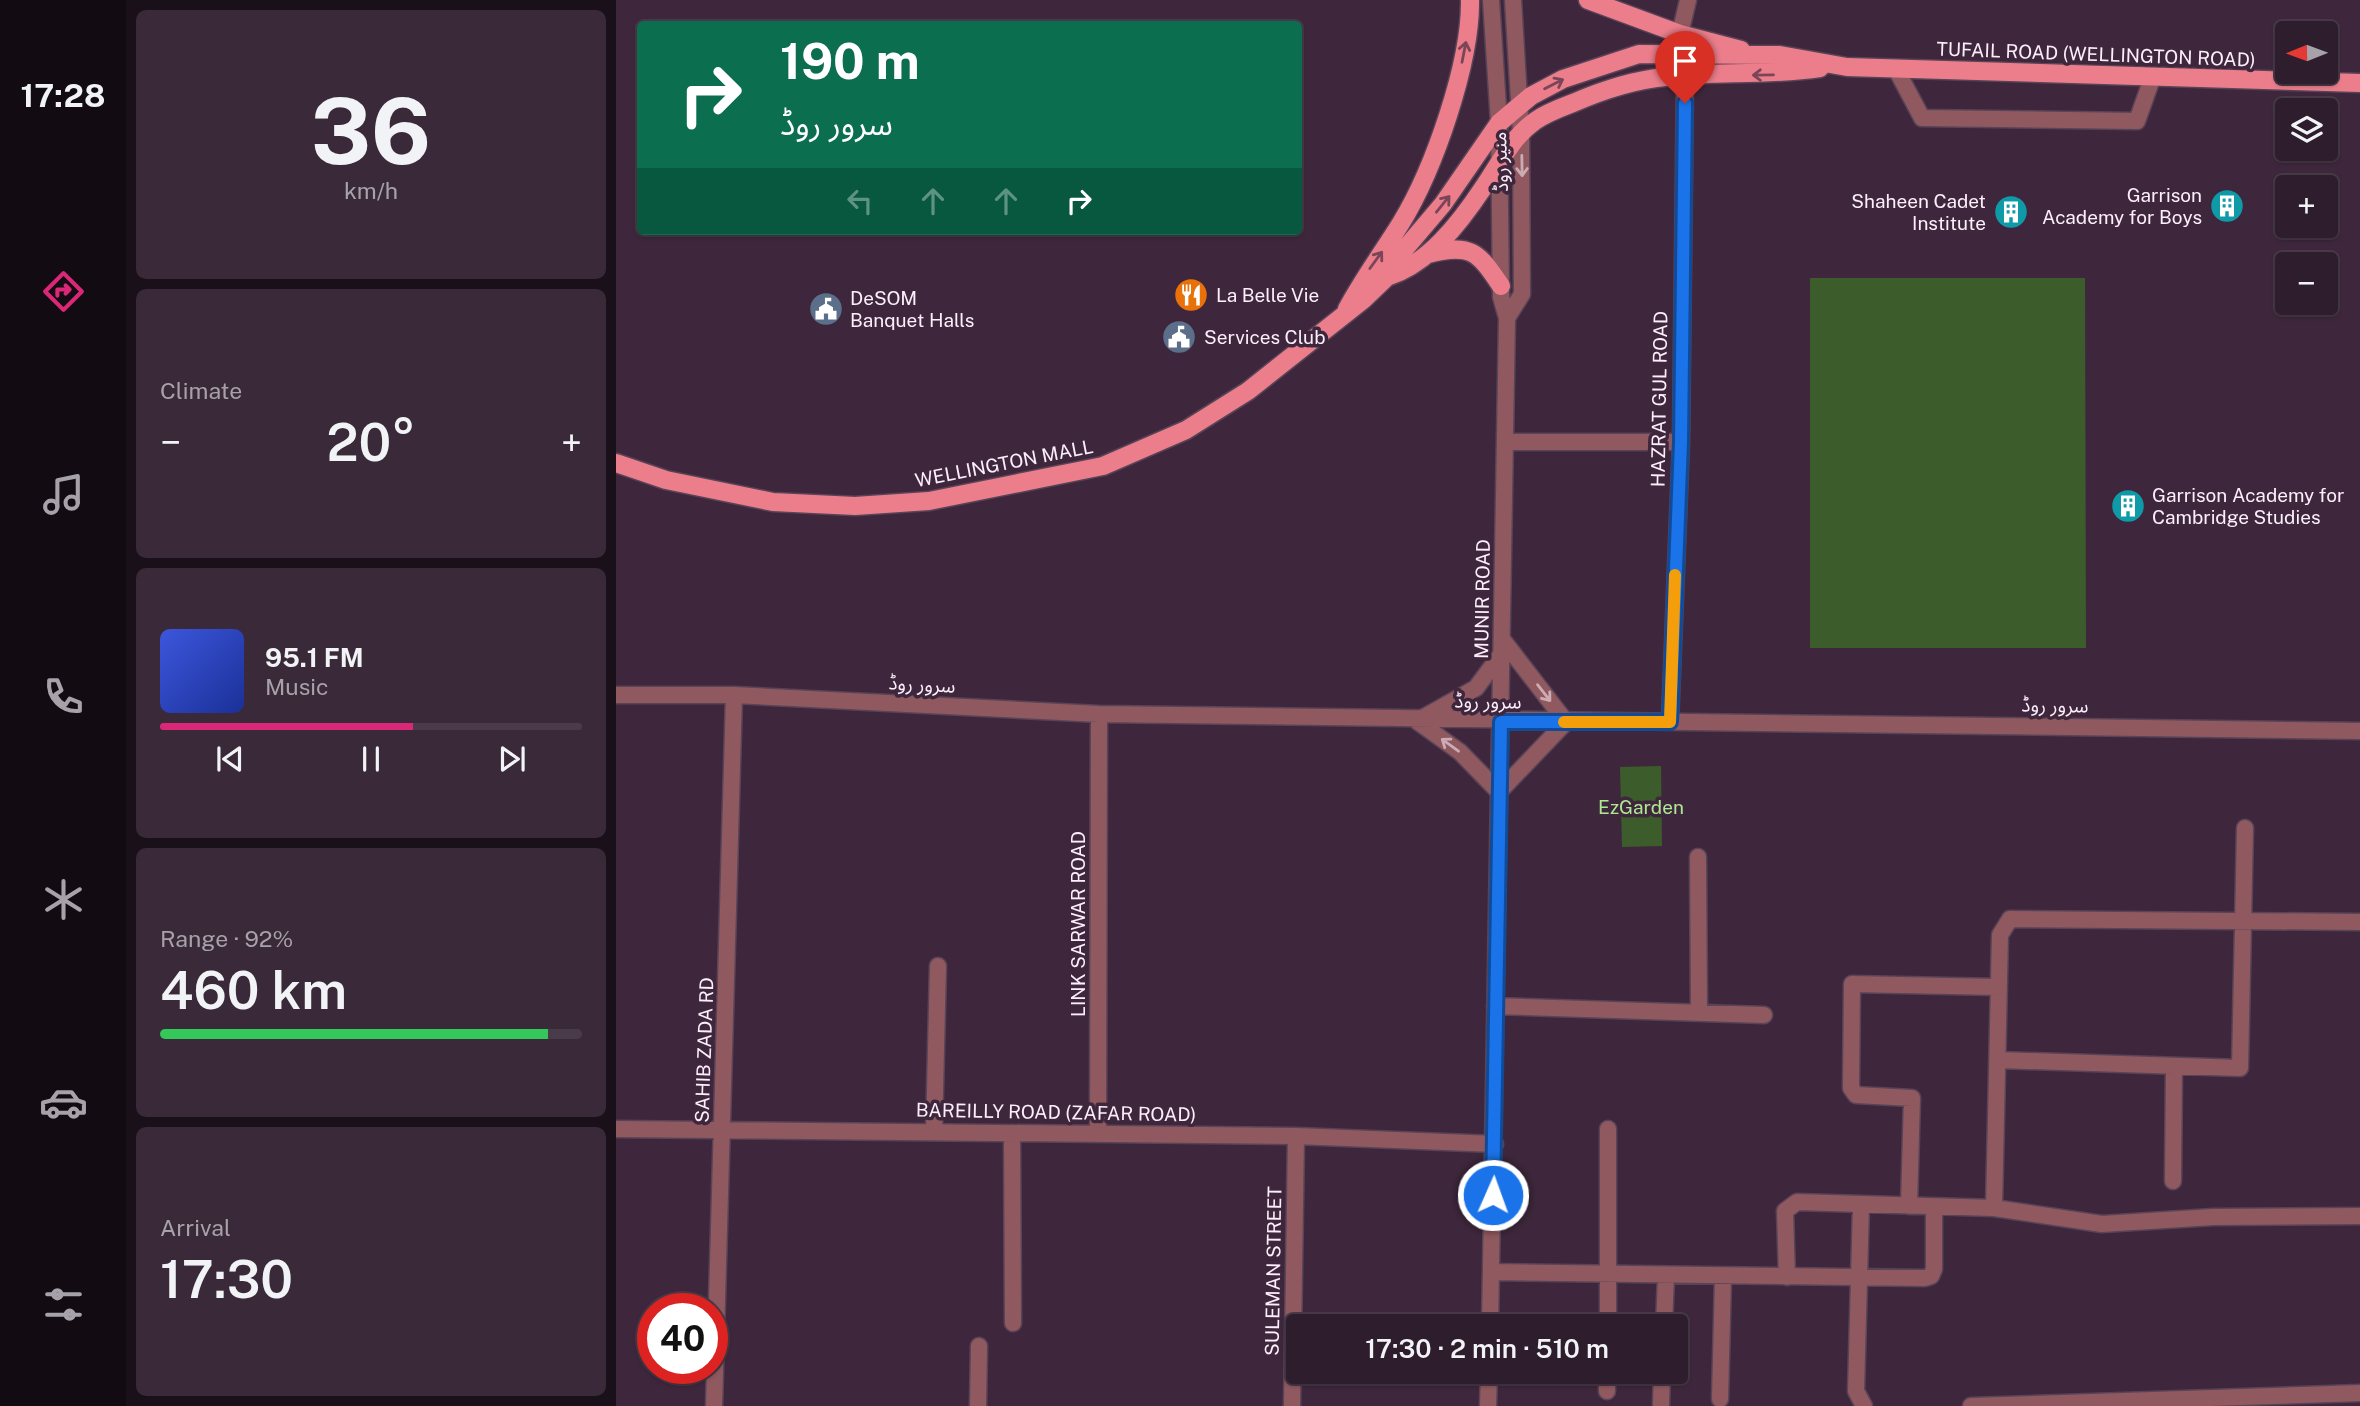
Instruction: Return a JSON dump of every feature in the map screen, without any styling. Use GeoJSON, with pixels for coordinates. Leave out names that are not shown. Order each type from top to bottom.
{"type":"FeatureCollection","features":[{"type":"Feature","properties":{"kind":"main road"},"geometry":{"type":"LineString","coordinates":[[1342,318],[1364,277],[1403,221],[1426,171],[1462,63],[1470,0]]}},
{"type":"Feature","properties":{"kind":"main road"},"geometry":{"type":"LineString","coordinates":[[1588,0],[1680,34],[1725,44],[1750,54]]}},
{"type":"Feature","properties":{"kind":"main road","name":"TUFAIL ROAD (WELLINGTON ROAD)"},"geometry":{"type":"LineString","coordinates":[[1499,124],[1519,104],[1563,79],[1632,56],[1780,55],[1830,66],[2360,83]]}},
{"type":"Feature","properties":{"kind":"main road","name":"TUFAIL ROAD (WELLINGTON ROAD)"},"geometry":{"type":"LineString","coordinates":[[1500,158],[1521,133],[1546,114],[1623,85],[1667,76],[1777,75],[1830,66]]}},
{"type":"Feature","properties":{"kind":"main road","name":"WELLINGTON MALL"},"geometry":{"type":"LineString","coordinates":[[1387,277],[1392,264],[1470,169],[1499,124]]}},
{"type":"Feature","properties":{"kind":"main road","name":"WELLINGTON MALL"},"geometry":{"type":"LineString","coordinates":[[616,463],[666,480],[773,502],[855,506],[929,501],[1089,469],[1186,430],[1248,391],[1342,318],[1387,277],[1408,270],[1428,254],[1483,188],[1500,158]]}},
{"type":"Feature","properties":{"kind":"main road"},"geometry":{"type":"LineString","coordinates":[[1428,254],[1451,248],[1466,248],[1480,256],[1501,286]]}},
{"type":"Feature","properties":{"kind":"street","name":"MUNIR ROAD"},"geometry":{"type":"LineString","coordinates":[[1490,1314],[1507,318],[1501,286],[1499,124],[1491,0]]}},
{"type":"Feature","properties":{"kind":"street","name":"منیر روڈ"},"geometry":{"type":"LineString","coordinates":[[1507,318],[1522,294],[1521,133],[1513,0]]}},
{"type":"Feature","properties":{"kind":"street"},"geometry":{"type":"LineString","coordinates":[[1680,34],[1688,0]]}},
{"type":"Feature","properties":{"kind":"street"},"geometry":{"type":"LineString","coordinates":[[1896,69],[1922,118],[2137,121],[2153,76]]}},
{"type":"Feature","properties":{"kind":"street","name":"HAZRAT GUL ROAD"},"geometry":{"type":"LineString","coordinates":[[1670,722],[1681,442],[1685,77]]}},
{"type":"Feature","properties":{"kind":"street"},"geometry":{"type":"LineString","coordinates":[[1506,442],[1681,442]]}},
{"type":"Feature","properties":{"kind":"street"},"geometry":{"type":"LineString","coordinates":[[1502,646],[1566,722],[1500,792],[1460,752],[1418,721],[1476,688],[1502,646]]}},
{"type":"Feature","properties":{"kind":"street","name":"سرور روڈ"},"geometry":{"type":"LineString","coordinates":[[616,695],[734,695],[1099,715],[2360,731]]}},
{"type":"Feature","properties":{"kind":"street","name":"SAHIB ZADA RD"},"geometry":{"type":"LineString","coordinates":[[714,1406],[734,695]]}},
{"type":"Feature","properties":{"kind":"street","name":"LINK SARWAR ROAD"},"geometry":{"type":"LineString","coordinates":[[1098,1134],[1099,715]]}},
{"type":"Feature","properties":{"kind":"street"},"geometry":{"type":"LineString","coordinates":[[1999,1060],[2240,1068],[2245,828]]}},
{"type":"Feature","properties":{"kind":"street"},"geometry":{"type":"LineString","coordinates":[[1698,857],[1699,1013]]}},
{"type":"Feature","properties":{"kind":"street"},"geometry":{"type":"LineString","coordinates":[[1994,1208],[2000,935],[2010,919],[2360,922]]}},
{"type":"Feature","properties":{"kind":"street"},"geometry":{"type":"LineString","coordinates":[[934,1132],[938,966]]}},
{"type":"Feature","properties":{"kind":"street"},"geometry":{"type":"LineString","coordinates":[[1909,1206],[1912,1098],[1856,1095],[1851,1088],[1852,984],[1998,987]]}},
{"type":"Feature","properties":{"kind":"street"},"geometry":{"type":"LineString","coordinates":[[1495,1006],[1764,1015]]}},
{"type":"Feature","properties":{"kind":"street"},"geometry":{"type":"LineString","coordinates":[[2173,1181],[2174,1067]]}},
{"type":"Feature","properties":{"kind":"street","name":"BAREILLY ROAD (ZAFAR ROAD)"},"geometry":{"type":"LineString","coordinates":[[616,1129],[1296,1136],[1495,1144]]}},
{"type":"Feature","properties":{"kind":"street"},"geometry":{"type":"LineString","coordinates":[[1608,1129],[1608,1314]]}},
{"type":"Feature","properties":{"kind":"street"},"geometry":{"type":"LineString","coordinates":[[1012,1133],[1013,1322]]}},
{"type":"Feature","properties":{"kind":"street","name":"SULEMAN STREET"},"geometry":{"type":"LineString","coordinates":[[1292,1406],[1296,1136]]}},
{"type":"Feature","properties":{"kind":"street"},"geometry":{"type":"LineString","coordinates":[[1787,1277],[1785,1211],[1797,1202],[1994,1208],[2102,1224],[2213,1217],[2360,1216]]}},
{"type":"Feature","properties":{"kind":"street"},"geometry":{"type":"LineString","coordinates":[[1861,1205],[1856,1391],[1864,1406]]}},
{"type":"Feature","properties":{"kind":"street"},"geometry":{"type":"LineString","coordinates":[[1491,1272],[1723,1277],[1931,1276],[1934,1207]]}},
{"type":"Feature","properties":{"kind":"street"},"geometry":{"type":"LineString","coordinates":[[1664,1314],[1666,1276]]}},
{"type":"Feature","properties":{"kind":"street"},"geometry":{"type":"LineString","coordinates":[[1720,1399],[1723,1277]]}},
{"type":"Feature","properties":{"kind":"street"},"geometry":{"type":"LineString","coordinates":[[978,1406],[979,1346]]}},
{"type":"Feature","properties":{"kind":"street"},"geometry":{"type":"LineString","coordinates":[[1488,1406],[1489,1384]]}},
{"type":"Feature","properties":{"kind":"street"},"geometry":{"type":"LineString","coordinates":[[1607,1384],[1607,1391]]}},
{"type":"Feature","properties":{"kind":"street"},"geometry":{"type":"LineString","coordinates":[[1661,1404],[1662,1384]]}},
{"type":"Feature","properties":{"kind":"street"},"geometry":{"type":"LineString","coordinates":[[1971,1406],[2360,1393]]}},
{"type":"Feature","properties":{"kind":"green space"},"geometry":{"type":"Polygon","coordinates":[[[1810,278],[2085,278],[2086,648],[1810,648],[1810,278]]]}},
{"type":"Feature","properties":{"kind":"green space","name":"EzGarden"},"geometry":{"type":"Polygon","coordinates":[[[1661,766],[1662,846],[1622,847],[1620,767],[1661,766]]]}},
{"type":"Feature","properties":{"kind":"slow traffic"},"geometry":{"type":"LineString","coordinates":[[1564,722],[1670,722],[1675,575]]}},
{"type":"Feature","properties":{"kind":"place","name":"Garrison Academy for Boys"},"geometry":{"type":"Point","coordinates":[2227,206]}},
{"type":"Feature","properties":{"kind":"place","name":"Shaheen Cadet Institute"},"geometry":{"type":"Point","coordinates":[2011,212]}},
{"type":"Feature","properties":{"kind":"place","name":"La Belle Vie"},"geometry":{"type":"Point","coordinates":[1191,295]}},
{"type":"Feature","properties":{"kind":"place","name":"DeSOM Banquet Halls"},"geometry":{"type":"Point","coordinates":[826,309]}},
{"type":"Feature","properties":{"kind":"place","name":"Services Club"},"geometry":{"type":"Point","coordinates":[1179,337]}},
{"type":"Feature","properties":{"kind":"place","name":"Garrison Academy for Cambridge Studies"},"geometry":{"type":"Point","coordinates":[2128,506]}},
{"type":"Feature","properties":{"kind":"route"},"geometry":{"type":"LineString","coordinates":[[1493,1195],[1501,722],[1670,722],[1681,442],[1685,103]]}}]}
